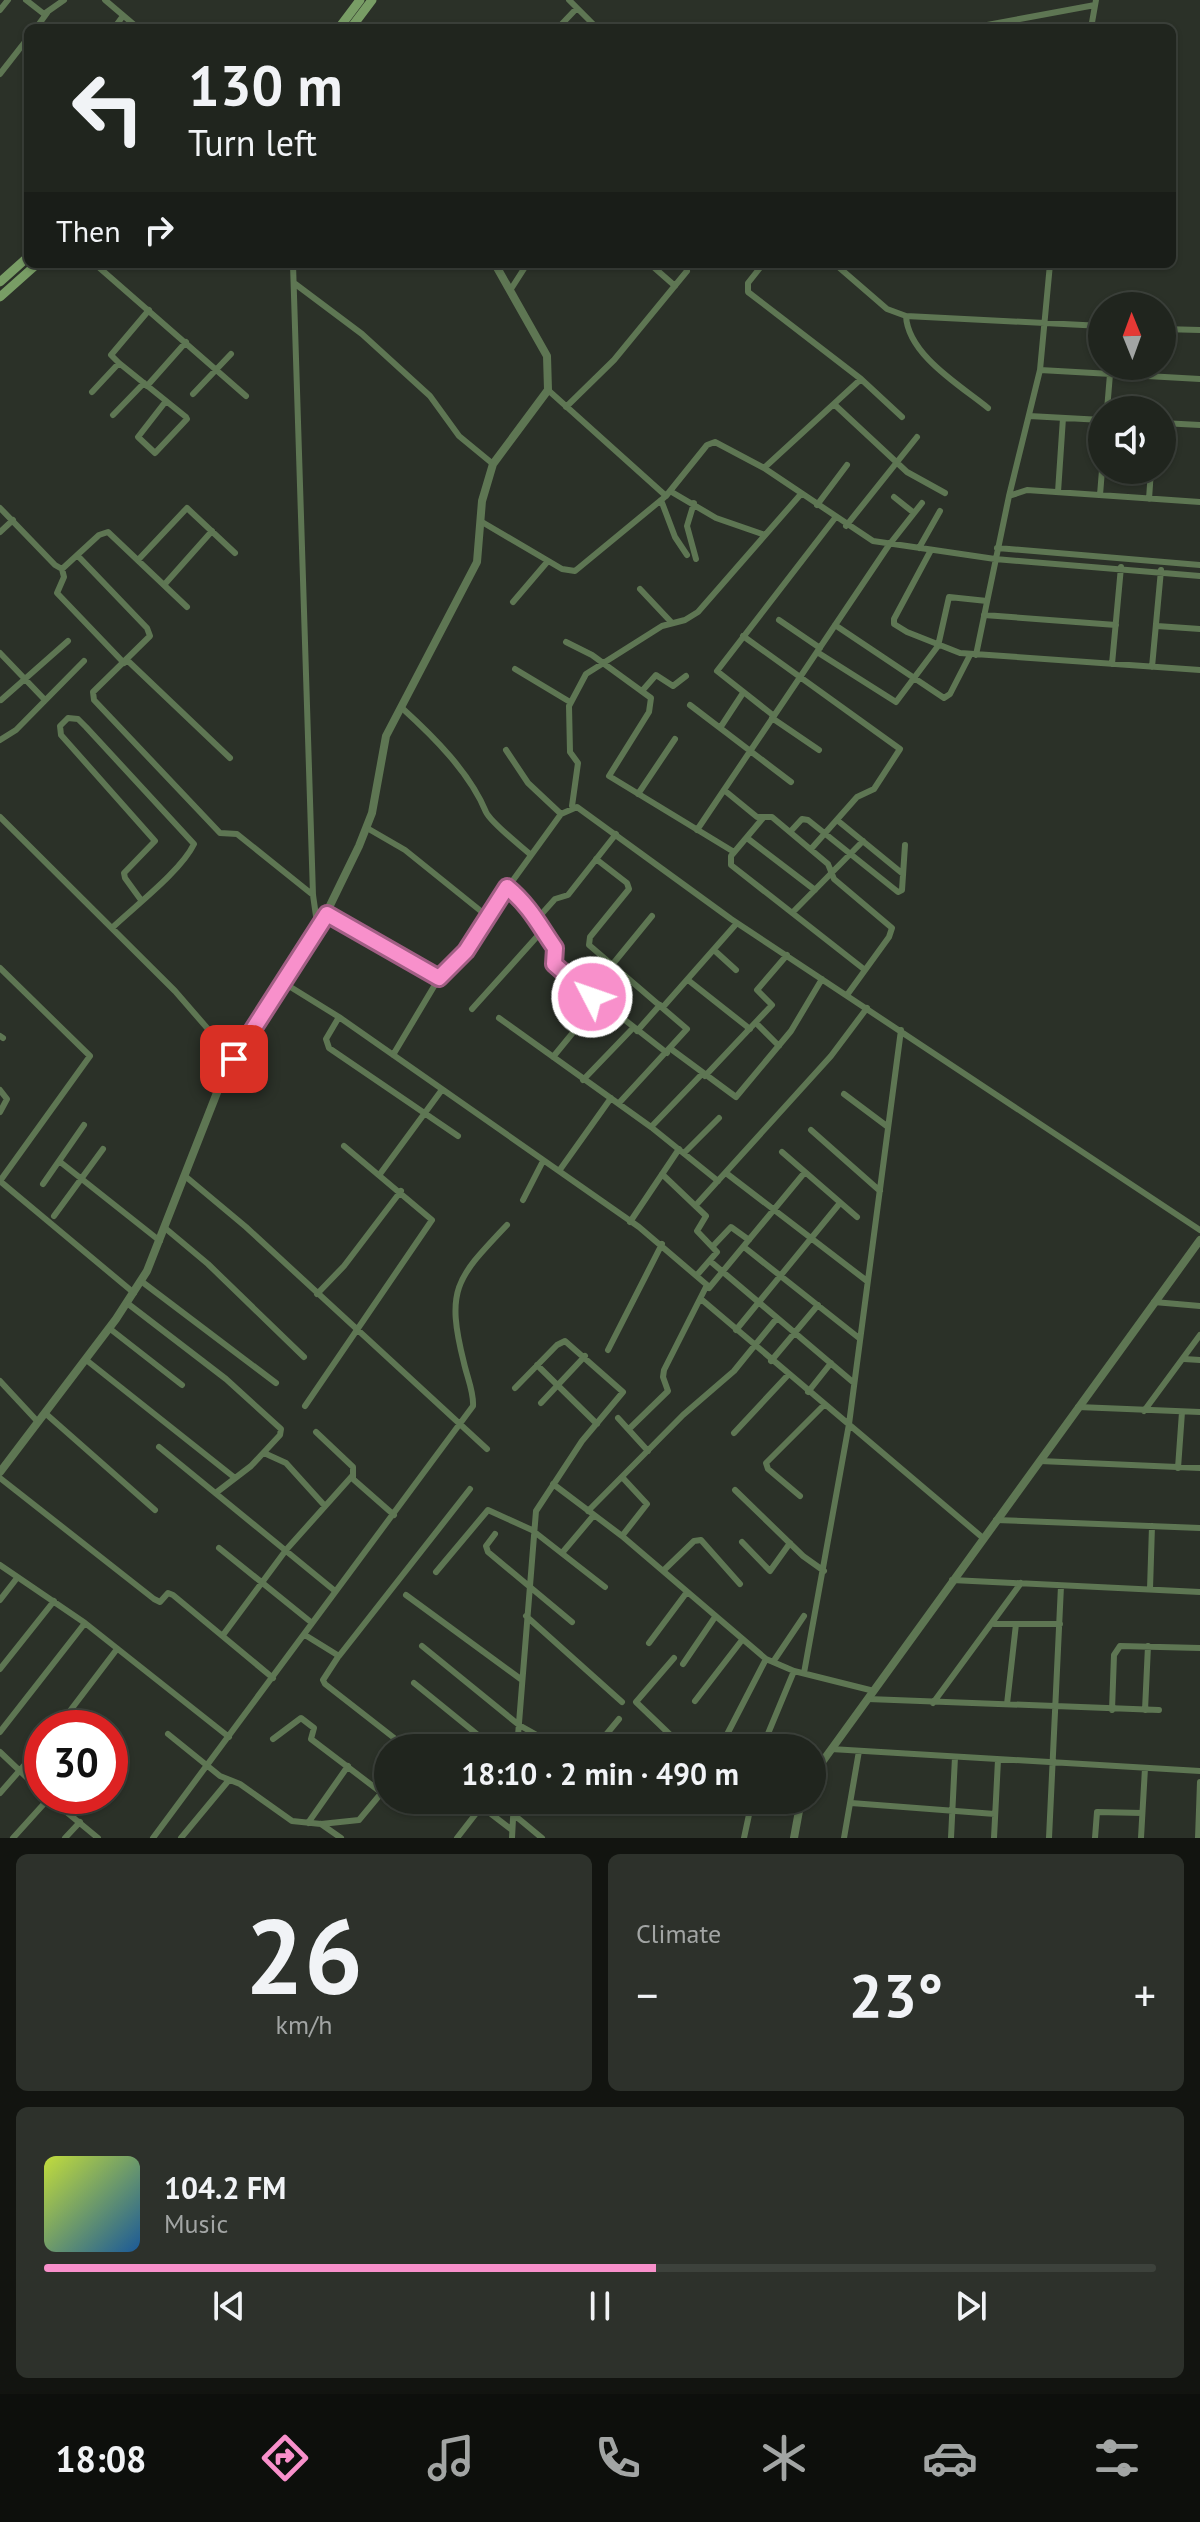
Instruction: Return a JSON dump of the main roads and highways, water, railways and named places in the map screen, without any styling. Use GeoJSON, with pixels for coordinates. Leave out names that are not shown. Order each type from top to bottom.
{"type":"FeatureCollection","features":[{"type":"Feature","properties":{"kind":"main road"},"geometry":{"type":"LineString","coordinates":[[342,24],[360,0]]}},
{"type":"Feature","properties":{"kind":"main road"},"geometry":{"type":"LineString","coordinates":[[354,24],[372,0]]}},
{"type":"Feature","properties":{"kind":"main road"},"geometry":{"type":"LineString","coordinates":[[0,282],[24,261]]}},
{"type":"Feature","properties":{"kind":"main road"},"geometry":{"type":"LineString","coordinates":[[0,297],[33,268]]}}]}
